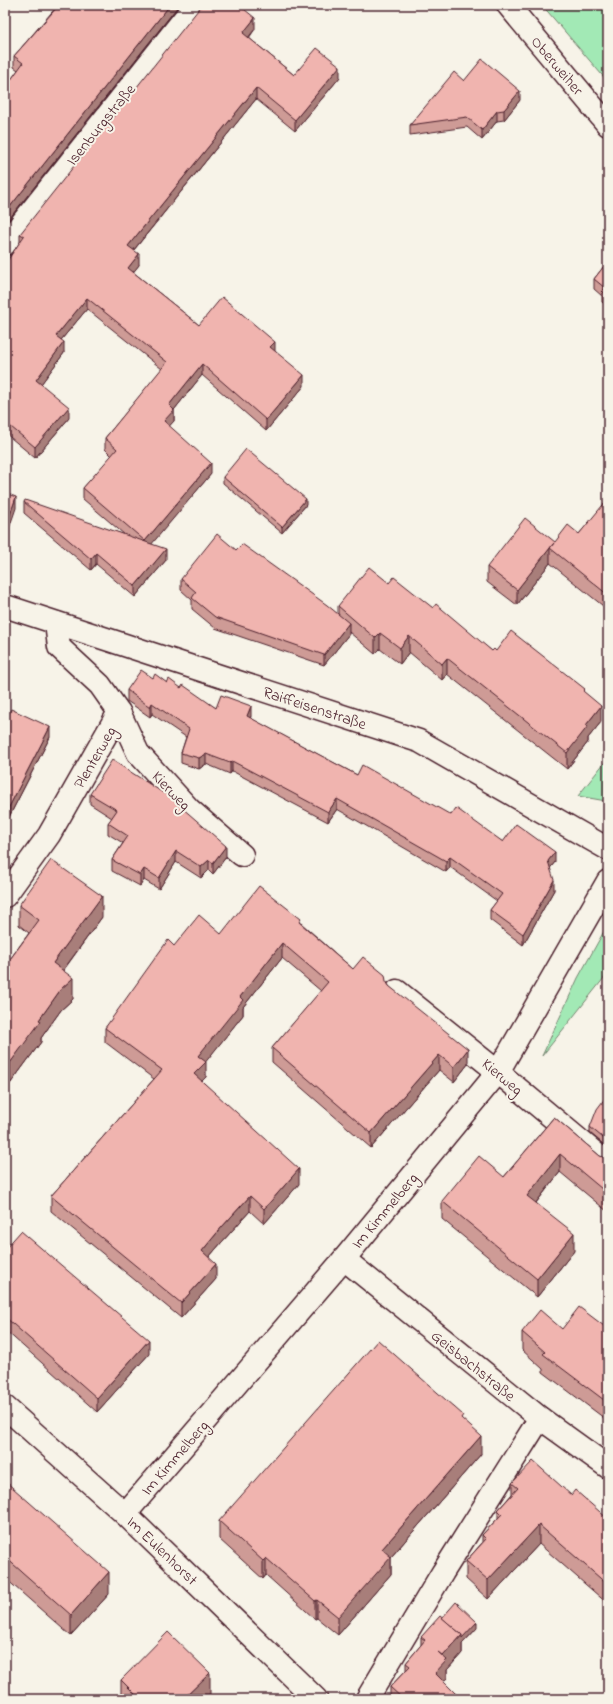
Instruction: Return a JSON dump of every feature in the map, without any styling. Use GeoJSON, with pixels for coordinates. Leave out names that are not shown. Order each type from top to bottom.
{"type":"FeatureCollection","features":[{"type":"Feature","properties":{"kind":"street","name":"Isenburgstraße"},"geometry":{"type":"LineString","coordinates":[[5,244],[195,5]]}},
{"type":"Feature","properties":{"kind":"street","name":"Oberweiher"},"geometry":{"type":"LineString","coordinates":[[508,5],[608,125]]}},
{"type":"Feature","properties":{"kind":"street","name":"Raiffeisenstraße"},"geometry":{"type":"LineString","coordinates":[[5,606],[419,741],[608,849]]}},
{"type":"Feature","properties":{"kind":"street","name":"Plenterweg"},"geometry":{"type":"LineString","coordinates":[[5,896],[49,835],[119,712],[100,685],[59,647],[56,623]]}},
{"type":"Feature","properties":{"kind":"street","name":"Kierweg"},"geometry":{"type":"LineString","coordinates":[[119,712],[138,753],[189,809],[242,855]]}},
{"type":"Feature","properties":{"kind":"street","name":"Im Kimmelberg"},"geometry":{"type":"LineString","coordinates":[[125,1514],[344,1259],[498,1072],[608,881]]}},
{"type":"Feature","properties":{"kind":"street","name":"Kierweg"},"geometry":{"type":"LineString","coordinates":[[397,990],[608,1164]]}},
{"type":"Feature","properties":{"kind":"street","name":"Geisbachstraße"},"geometry":{"type":"LineString","coordinates":[[344,1259],[540,1418],[608,1466]]}},
{"type":"Feature","properties":{"kind":"street","name":"Im Eulenhorst"},"geometry":{"type":"LineString","coordinates":[[5,1407],[125,1514],[316,1699]]}},
{"type":"Feature","properties":{"kind":"street"},"geometry":{"type":"LineString","coordinates":[[367,1699],[443,1572],[540,1418]]}},
{"type":"Feature","properties":{"kind":"green space"},"geometry":{"type":"Polygon","coordinates":[[[541,5],[608,5],[608,82],[548,12],[541,5]]]}},
{"type":"Feature","properties":{"kind":"green space"},"geometry":{"type":"Polygon","coordinates":[[[608,758],[608,800],[606,801],[578,796],[608,758]]]}},
{"type":"Feature","properties":{"kind":"green space"},"geometry":{"type":"Polygon","coordinates":[[[608,924],[608,973],[542,1056],[578,978],[608,924]]]}},
{"type":"Feature","properties":{"kind":"building"},"geometry":{"type":"Polygon","coordinates":[[[59,5],[170,5],[5,213],[5,88],[23,63],[14,56],[59,5]]]}},
{"type":"Feature","properties":{"kind":"building"},"geometry":{"type":"Polygon","coordinates":[[[202,5],[239,5],[255,18],[243,33],[294,75],[317,48],[340,66],[295,120],[256,88],[128,246],[139,254],[128,268],[199,325],[222,297],[275,342],[270,347],[304,375],[266,420],[202,364],[169,405],[174,410],[164,421],[211,463],[145,541],[83,488],[117,449],[105,438],[167,362],[87,298],[56,336],[64,342],[36,380],[69,407],[35,447],[5,422],[5,264],[24,236],[20,234],[202,5]]]}},
{"type":"Feature","properties":{"kind":"building"},"geometry":{"type":"Polygon","coordinates":[[[482,59],[520,91],[504,110],[497,111],[482,130],[467,117],[410,125],[454,72],[464,81],[482,59]]]}},
{"type":"Feature","properties":{"kind":"building"},"geometry":{"type":"Polygon","coordinates":[[[608,261],[608,296],[602,291],[605,288],[594,279],[608,261]]]}},
{"type":"Feature","properties":{"kind":"building"},"geometry":{"type":"Polygon","coordinates":[[[246,449],[306,499],[282,527],[223,477],[246,449]]]}},
{"type":"Feature","properties":{"kind":"building"},"geometry":{"type":"Polygon","coordinates":[[[5,493],[16,497],[5,529],[5,493]]]}},
{"type":"Feature","properties":{"kind":"building"},"geometry":{"type":"Polygon","coordinates":[[[25,500],[166,549],[135,586],[96,553],[91,559],[24,502],[25,500]]]}},
{"type":"Feature","properties":{"kind":"building"},"geometry":{"type":"Polygon","coordinates":[[[607,500],[608,595],[550,548],[517,590],[487,567],[525,518],[555,542],[568,525],[579,534],[607,500]]]}},
{"type":"Feature","properties":{"kind":"building"},"geometry":{"type":"Polygon","coordinates":[[[217,534],[236,550],[242,544],[327,605],[349,623],[324,655],[215,617],[192,598],[196,592],[181,579],[217,534]]]}},
{"type":"Feature","properties":{"kind":"building"},"geometry":{"type":"Polygon","coordinates":[[[369,567],[389,583],[394,577],[433,608],[436,604],[492,651],[494,649],[496,651],[511,631],[585,689],[583,691],[601,706],[567,753],[447,658],[442,664],[409,636],[400,648],[380,633],[375,638],[338,606],[369,567]]]}},
{"type":"Feature","properties":{"kind":"building"},"geometry":{"type":"Polygon","coordinates":[[[141,670],[153,678],[155,674],[167,683],[169,679],[181,688],[183,685],[216,708],[221,695],[251,706],[247,716],[357,775],[362,765],[451,815],[456,808],[503,842],[516,824],[555,852],[548,861],[554,880],[523,934],[490,910],[502,894],[450,857],[446,861],[337,799],[328,812],[232,761],[230,763],[206,754],[199,758],[181,753],[189,729],[152,703],[150,707],[127,690],[141,670]]]}},
{"type":"Feature","properties":{"kind":"building"},"geometry":{"type":"Polygon","coordinates":[[[11,709],[50,727],[9,807],[5,805],[5,722],[11,709]]]}},
{"type":"Feature","properties":{"kind":"building"},"geometry":{"type":"Polygon","coordinates":[[[112,760],[165,794],[166,792],[226,846],[213,863],[209,860],[201,867],[176,851],[159,878],[144,869],[140,875],[112,860],[128,836],[108,823],[117,810],[90,794],[112,760]]]}},
{"type":"Feature","properties":{"kind":"building"},"geometry":{"type":"Polygon","coordinates":[[[51,860],[102,896],[53,963],[73,978],[61,989],[39,1020],[41,1021],[10,1063],[5,1060],[5,966],[39,920],[19,905],[51,860]]]}},
{"type":"Feature","properties":{"kind":"building"},"geometry":{"type":"Polygon","coordinates":[[[259,886],[301,919],[299,922],[353,969],[363,957],[385,975],[389,986],[468,1049],[454,1067],[439,1055],[371,1133],[272,1048],[328,982],[282,943],[240,997],[243,1000],[198,1056],[206,1062],[194,1074],[299,1169],[264,1209],[250,1196],[221,1228],[202,1251],[216,1264],[181,1303],[51,1196],[162,1070],[105,1028],[168,940],[174,946],[199,915],[221,934],[259,886]]]}},
{"type":"Feature","properties":{"kind":"building"},"geometry":{"type":"Polygon","coordinates":[[[606,1097],[608,1098],[608,1142],[590,1127],[597,1109],[606,1097]]]}},
{"type":"Feature","properties":{"kind":"building"},"geometry":{"type":"Polygon","coordinates":[[[554,1117],[600,1156],[608,1159],[608,1194],[560,1154],[527,1196],[574,1233],[537,1279],[442,1201],[479,1156],[504,1177],[554,1117]]]}},
{"type":"Feature","properties":{"kind":"building"},"geometry":{"type":"Polygon","coordinates":[[[21,1231],[149,1340],[97,1398],[5,1317],[5,1249],[21,1231]]]}},
{"type":"Feature","properties":{"kind":"building"},"geometry":{"type":"Polygon","coordinates":[[[579,1307],[608,1329],[608,1403],[543,1354],[545,1352],[522,1332],[540,1310],[562,1329],[579,1307]]]}},
{"type":"Feature","properties":{"kind":"building"},"geometry":{"type":"Polygon","coordinates":[[[378,1340],[463,1415],[461,1418],[481,1436],[382,1549],[391,1557],[338,1617],[317,1600],[315,1601],[266,1558],[263,1561],[219,1521],[378,1340]]]}},
{"type":"Feature","properties":{"kind":"building"},"geometry":{"type":"Polygon","coordinates":[[[533,1461],[571,1495],[575,1490],[608,1519],[608,1585],[539,1525],[488,1580],[466,1561],[486,1539],[482,1535],[502,1514],[498,1510],[518,1488],[512,1483],[533,1461]]]}},
{"type":"Feature","properties":{"kind":"building"},"geometry":{"type":"Polygon","coordinates":[[[5,1481],[109,1572],[71,1615],[5,1557],[5,1481]]]}},
{"type":"Feature","properties":{"kind":"building"},"geometry":{"type":"Polygon","coordinates":[[[456,1602],[477,1622],[462,1638],[462,1635],[442,1618],[456,1602]]]}},
{"type":"Feature","properties":{"kind":"building"},"geometry":{"type":"Polygon","coordinates":[[[440,1616],[462,1635],[443,1656],[438,1652],[447,1660],[435,1673],[461,1699],[403,1699],[390,1687],[410,1666],[406,1663],[425,1640],[421,1637],[440,1616]]]}},
{"type":"Feature","properties":{"kind":"building"},"geometry":{"type":"Polygon","coordinates":[[[168,1632],[210,1673],[183,1699],[140,1699],[121,1680],[168,1632]]]}}]}
